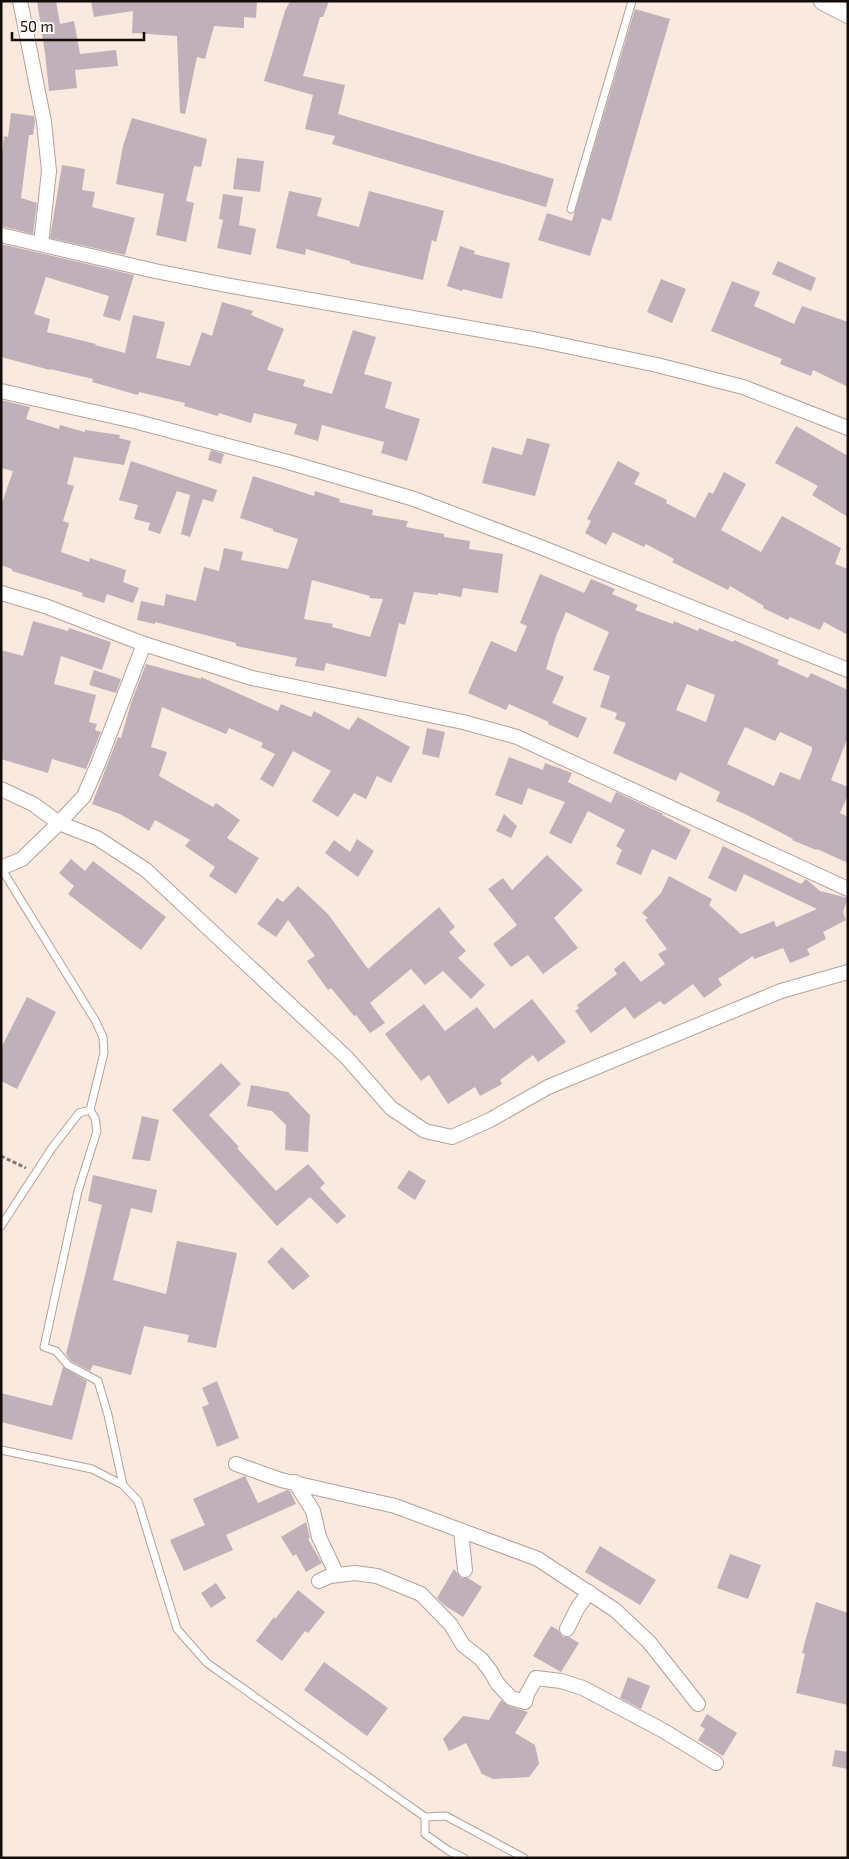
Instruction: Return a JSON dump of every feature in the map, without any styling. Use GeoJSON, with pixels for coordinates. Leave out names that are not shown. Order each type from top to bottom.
{"type":"FeatureCollection","features":[{"type":"Feature","properties":{"kind":"street"},"geometry":{"type":"LineString","coordinates":[[20,1],[44,122],[49,171],[41,244]]}},
{"type":"Feature","properties":{"kind":"street"},"geometry":{"type":"LineString","coordinates":[[823,1],[848,14]]}},
{"type":"Feature","properties":{"kind":"street"},"geometry":{"type":"LineString","coordinates":[[1,235],[155,271],[538,340],[657,365],[743,387],[848,428]]}},
{"type":"Feature","properties":{"kind":"street"},"geometry":{"type":"LineString","coordinates":[[1,391],[134,421],[288,462],[414,499],[538,546],[848,670]]}},
{"type":"Feature","properties":{"kind":"street"},"geometry":{"type":"LineString","coordinates":[[1,593],[45,606],[144,644],[252,678],[463,722],[517,737],[848,888]]}},
{"type":"Feature","properties":{"kind":"street"},"geometry":{"type":"LineString","coordinates":[[1,868],[22,859],[60,823],[84,796],[144,644]]}},
{"type":"Feature","properties":{"kind":"street"},"geometry":{"type":"LineString","coordinates":[[1,789],[33,804],[60,823],[97,838],[146,870],[347,1058],[391,1108],[425,1131],[452,1137],[490,1120],[557,1083],[781,991],[848,972]]}},
{"type":"Feature","properties":{"kind":"street"},"geometry":{"type":"LineString","coordinates":[[236,1464],[281,1480],[395,1506],[538,1559],[615,1610],[649,1642],[698,1704]]}},
{"type":"Feature","properties":{"kind":"street"},"geometry":{"type":"LineString","coordinates":[[295,1482],[313,1511],[319,1537],[337,1575]]}},
{"type":"Feature","properties":{"kind":"street"},"geometry":{"type":"LineString","coordinates":[[461,1531],[464,1570]]}},
{"type":"Feature","properties":{"kind":"street"},"geometry":{"type":"LineString","coordinates":[[319,1581],[337,1575],[355,1573],[377,1576],[421,1594],[450,1625],[463,1645],[481,1659],[497,1684],[511,1698],[525,1702],[527,1694],[536,1678],[561,1681],[583,1688],[664,1731],[716,1763]]}},
{"type":"Feature","properties":{"kind":"street"},"geometry":{"type":"LineString","coordinates":[[567,1629],[577,1609],[589,1592]]}},
{"type":"Feature","properties":{"kind":"lane"},"geometry":{"type":"LineString","coordinates":[[571,209],[632,1]]}},
{"type":"Feature","properties":{"kind":"lane"},"geometry":{"type":"LineString","coordinates":[[1,868],[95,1020],[103,1037],[104,1053],[90,1110],[95,1118],[97,1131],[78,1191],[44,1347],[56,1351],[68,1365],[98,1381],[108,1415],[123,1485]]}},
{"type":"Feature","properties":{"kind":"lane"},"geometry":{"type":"LineString","coordinates":[[1,1226],[52,1148],[79,1113],[90,1110]]}},
{"type":"Feature","properties":{"kind":"lane"},"geometry":{"type":"LineString","coordinates":[[1,1450],[92,1469],[123,1485],[138,1501],[177,1629],[207,1663],[425,1817],[446,1816],[524,1858]]}},
{"type":"Feature","properties":{"kind":"lane"},"geometry":{"type":"LineString","coordinates":[[425,1817],[425,1834],[449,1851],[464,1858]]}},
{"type":"Feature","properties":{"kind":"path"},"geometry":{"type":"LineString","coordinates":[[1,1156],[36,1172]]}},
{"type":"Feature","properties":{"kind":"building"},"geometry":{"type":"Polygon","coordinates":[[[37,1],[56,1],[60,24],[74,21],[80,54],[116,50],[118,66],[75,70],[77,88],[49,91],[37,1]]]}},
{"type":"Feature","properties":{"kind":"building"},"geometry":{"type":"Polygon","coordinates":[[[91,1],[257,1],[256,18],[244,17],[244,28],[214,26],[205,59],[197,57],[185,114],[180,113],[177,36],[132,33],[133,11],[94,17],[91,1]]]}},
{"type":"Feature","properties":{"kind":"building"},"geometry":{"type":"Polygon","coordinates":[[[290,1],[329,1],[323,17],[320,17],[303,76],[345,85],[338,114],[554,179],[546,207],[332,144],[335,136],[305,129],[313,95],[264,81],[285,11],[290,1]]]}},
{"type":"Feature","properties":{"kind":"building"},"geometry":{"type":"Polygon","coordinates":[[[635,9],[670,19],[611,221],[602,218],[590,256],[538,240],[547,213],[572,221],[635,9]]]}},
{"type":"Feature","properties":{"kind":"building"},"geometry":{"type":"Polygon","coordinates":[[[11,113],[34,116],[33,135],[29,135],[21,198],[37,203],[33,234],[1,226],[1,162],[4,136],[8,137],[11,113]]]}},
{"type":"Feature","properties":{"kind":"building"},"geometry":{"type":"Polygon","coordinates":[[[132,118],[207,139],[201,167],[194,166],[186,201],[194,203],[186,242],[156,235],[164,194],[116,184],[123,146],[132,118]]]}},
{"type":"Feature","properties":{"kind":"building"},"geometry":{"type":"Polygon","coordinates":[[[237,158],[264,161],[260,192],[233,189],[237,158]]]}},
{"type":"Feature","properties":{"kind":"building"},"geometry":{"type":"Polygon","coordinates":[[[62,165],[85,169],[82,190],[95,192],[92,207],[135,218],[125,255],[50,238],[62,165]]]}},
{"type":"Feature","properties":{"kind":"building"},"geometry":{"type":"Polygon","coordinates":[[[289,191],[322,198],[317,216],[359,227],[369,191],[444,211],[436,242],[432,240],[423,280],[350,263],[350,261],[306,249],[305,255],[276,248],[289,191]]]}},
{"type":"Feature","properties":{"kind":"building"},"geometry":{"type":"Polygon","coordinates":[[[223,194],[243,197],[239,225],[256,229],[251,255],[217,248],[223,220],[219,219],[223,194]]]}},
{"type":"Feature","properties":{"kind":"building"},"geometry":{"type":"Polygon","coordinates":[[[1,244],[134,275],[120,321],[103,316],[109,296],[46,277],[34,314],[50,319],[47,332],[125,353],[133,315],[165,322],[156,358],[190,366],[202,332],[212,336],[222,302],[253,311],[251,315],[284,329],[267,370],[305,380],[303,386],[332,394],[353,330],[376,337],[364,374],[392,382],[385,408],[420,419],[407,461],[381,453],[384,442],[322,425],[318,441],[294,434],[297,424],[254,413],[251,423],[219,413],[218,416],[184,406],[185,403],[139,392],[138,395],[92,382],[93,379],[1,357],[1,244]]]}},
{"type":"Feature","properties":{"kind":"building"},"geometry":{"type":"Polygon","coordinates":[[[460,246],[475,251],[474,254],[510,263],[502,299],[447,286],[460,246]]]}},
{"type":"Feature","properties":{"kind":"building"},"geometry":{"type":"Polygon","coordinates":[[[778,261],[816,278],[811,291],[772,274],[778,261]]]}},
{"type":"Feature","properties":{"kind":"building"},"geometry":{"type":"Polygon","coordinates":[[[661,279],[686,289],[672,323],[647,312],[661,279]]]}},
{"type":"Feature","properties":{"kind":"building"},"geometry":{"type":"Polygon","coordinates":[[[732,281],[760,292],[754,306],[794,324],[802,306],[848,322],[848,387],[813,370],[811,376],[780,364],[782,359],[711,331],[732,281]]]}},
{"type":"Feature","properties":{"kind":"building"},"geometry":{"type":"Polygon","coordinates":[[[1,400],[30,407],[26,419],[59,429],[60,425],[85,432],[85,430],[120,435],[119,438],[131,441],[124,465],[74,457],[67,484],[74,486],[63,521],[69,523],[61,552],[89,562],[90,558],[126,570],[123,582],[139,588],[133,603],[107,594],[104,603],[82,596],[83,593],[12,571],[12,569],[1,565],[1,506],[13,471],[1,468],[1,400]]]}},
{"type":"Feature","properties":{"kind":"building"},"geometry":{"type":"Polygon","coordinates":[[[796,426],[848,456],[848,517],[812,495],[818,486],[775,463],[796,426]]]}},
{"type":"Feature","properties":{"kind":"building"},"geometry":{"type":"Polygon","coordinates":[[[527,438],[550,444],[535,496],[482,483],[492,447],[522,455],[527,438]]]}},
{"type":"Feature","properties":{"kind":"building"},"geometry":{"type":"Polygon","coordinates":[[[211,450],[224,454],[221,464],[208,460],[211,450]]]}},
{"type":"Feature","properties":{"kind":"building"},"geometry":{"type":"Polygon","coordinates":[[[131,461],[217,490],[213,502],[203,499],[190,537],[181,534],[190,495],[177,491],[160,534],[148,530],[150,523],[134,519],[138,505],[119,500],[131,461]]]}},
{"type":"Feature","properties":{"kind":"building"},"geometry":{"type":"Polygon","coordinates":[[[618,461],[640,473],[634,484],[667,500],[666,503],[695,518],[709,492],[713,494],[724,472],[746,484],[721,530],[761,552],[782,516],[841,548],[835,564],[848,569],[848,635],[824,622],[820,630],[790,617],[788,620],[763,608],[764,606],[730,586],[728,590],[672,562],[674,559],[646,544],[644,547],[613,532],[606,545],[585,533],[591,521],[587,519],[618,461]]]}},
{"type":"Feature","properties":{"kind":"building"},"geometry":{"type":"Polygon","coordinates":[[[253,476],[314,496],[315,491],[340,499],[339,502],[373,510],[372,515],[408,521],[406,527],[444,534],[444,537],[470,541],[469,549],[503,554],[498,593],[463,588],[461,597],[438,593],[438,595],[414,592],[405,625],[399,623],[386,677],[326,663],[324,671],[295,666],[297,658],[236,646],[236,643],[155,622],[155,624],[137,620],[141,601],[164,606],[166,594],[196,601],[204,567],[219,571],[224,548],[243,552],[241,560],[288,569],[298,539],[240,518],[253,476]],[[312,580],[304,619],[333,624],[332,627],[370,637],[383,599],[369,598],[370,596],[312,580]]]}},
{"type":"Feature","properties":{"kind":"building"},"geometry":{"type":"Polygon","coordinates":[[[540,574],[584,593],[591,579],[615,589],[612,594],[638,605],[635,610],[673,624],[674,621],[698,631],[699,628],[733,642],[734,640],[779,660],[777,664],[808,678],[811,673],[848,690],[848,737],[831,780],[848,787],[848,795],[840,813],[848,817],[848,863],[792,840],[745,814],[716,801],[720,792],[680,772],[676,781],[613,753],[626,723],[615,719],[617,713],[600,707],[610,676],[593,670],[609,632],[566,612],[546,669],[564,677],[552,703],[587,718],[578,738],[548,724],[549,722],[509,704],[506,710],[468,693],[491,641],[516,652],[527,626],[520,623],[540,574]],[[687,684],[676,710],[706,722],[715,695],[687,684]],[[745,727],[727,764],[774,786],[780,772],[800,780],[812,747],[780,732],[775,741],[745,727]]]}},
{"type":"Feature","properties":{"kind":"building"},"geometry":{"type":"Polygon","coordinates":[[[33,621],[68,631],[69,628],[111,642],[102,670],[61,656],[54,684],[96,695],[89,722],[97,724],[95,730],[101,732],[86,769],[52,759],[48,773],[1,759],[1,650],[23,656],[33,621]]]}},
{"type":"Feature","properties":{"kind":"building"},"geometry":{"type":"Polygon","coordinates":[[[146,664],[201,679],[201,677],[278,711],[281,704],[311,717],[314,711],[349,730],[358,717],[410,747],[391,783],[377,776],[366,799],[354,793],[338,817],[312,801],[331,771],[293,751],[273,787],[260,779],[275,754],[261,747],[263,743],[229,728],[226,734],[162,707],[151,747],[167,752],[159,776],[213,807],[216,803],[240,820],[227,838],[259,858],[236,894],[209,876],[215,867],[185,846],[190,840],[155,820],[149,831],[120,814],[92,804],[118,737],[121,738],[131,703],[146,664]]]}},
{"type":"Feature","properties":{"kind":"building"},"geometry":{"type":"Polygon","coordinates":[[[94,670],[121,679],[116,693],[89,685],[94,670]]]}},
{"type":"Feature","properties":{"kind":"building"},"geometry":{"type":"Polygon","coordinates":[[[427,728],[445,732],[439,758],[422,754],[427,728]]]}},
{"type":"Feature","properties":{"kind":"building"},"geometry":{"type":"Polygon","coordinates":[[[509,757],[543,770],[545,763],[572,773],[568,782],[611,803],[616,792],[663,814],[691,830],[676,860],[652,849],[641,875],[616,864],[622,850],[616,846],[625,830],[588,811],[571,844],[549,833],[565,802],[528,788],[522,805],[495,795],[509,757]]]}},
{"type":"Feature","properties":{"kind":"building"},"geometry":{"type":"Polygon","coordinates":[[[504,814],[517,826],[511,838],[496,831],[504,814]]]}},
{"type":"Feature","properties":{"kind":"building"},"geometry":{"type":"Polygon","coordinates":[[[357,839],[374,851],[358,877],[325,853],[334,840],[350,852],[357,839]]]}},
{"type":"Feature","properties":{"kind":"building"},"geometry":{"type":"Polygon","coordinates":[[[723,846],[801,884],[806,879],[820,891],[848,898],[843,912],[846,920],[823,932],[826,939],[807,949],[810,955],[790,963],[783,948],[754,959],[753,956],[718,979],[722,985],[704,998],[693,984],[664,1005],[660,1001],[634,1019],[625,1007],[591,1033],[575,1011],[579,1008],[577,1005],[617,974],[614,969],[624,961],[641,982],[665,964],[658,954],[667,949],[645,920],[648,918],[642,913],[661,893],[669,876],[712,899],[709,905],[741,934],[774,921],[776,927],[817,909],[744,874],[736,892],[708,878],[723,846]]]}},
{"type":"Feature","properties":{"kind":"building"},"geometry":{"type":"Polygon","coordinates":[[[547,855],[583,890],[554,918],[578,948],[543,974],[528,955],[511,967],[493,944],[517,925],[488,889],[503,878],[512,890],[547,855]]]}},
{"type":"Feature","properties":{"kind":"building"},"geometry":{"type":"Polygon","coordinates":[[[71,859],[85,871],[93,861],[166,917],[141,950],[68,894],[74,886],[59,873],[71,859]]]}},
{"type":"Feature","properties":{"kind":"building"},"geometry":{"type":"Polygon","coordinates":[[[298,886],[328,914],[368,969],[439,907],[455,927],[449,932],[466,951],[458,958],[485,985],[471,999],[443,971],[425,985],[411,969],[370,1003],[385,1023],[370,1033],[331,988],[328,990],[307,961],[315,956],[288,920],[276,937],[257,924],[277,898],[283,902],[298,886]]]}},
{"type":"Feature","properties":{"kind":"building"},"geometry":{"type":"Polygon","coordinates":[[[27,997],[56,1012],[17,1089],[1,1081],[1,1048],[27,997]]]}},
{"type":"Feature","properties":{"kind":"building"},"geometry":{"type":"Polygon","coordinates":[[[532,999],[566,1042],[538,1062],[533,1055],[500,1080],[502,1084],[480,1096],[475,1087],[448,1104],[429,1075],[421,1081],[385,1034],[424,1004],[445,1031],[477,1007],[494,1029],[532,999]]]}},
{"type":"Feature","properties":{"kind":"building"},"geometry":{"type":"Polygon","coordinates":[[[221,1063],[241,1084],[209,1115],[276,1191],[308,1164],[325,1183],[320,1188],[346,1216],[337,1224],[310,1197],[277,1226],[172,1110],[221,1063]]]}},
{"type":"Feature","properties":{"kind":"building"},"geometry":{"type":"Polygon","coordinates":[[[251,1085],[288,1092],[310,1115],[308,1152],[285,1150],[286,1125],[272,1111],[247,1106],[251,1085]]]}},
{"type":"Feature","properties":{"kind":"building"},"geometry":{"type":"Polygon","coordinates":[[[142,1116],[159,1120],[150,1161],[132,1159],[142,1116]]]}},
{"type":"Feature","properties":{"kind":"building"},"geometry":{"type":"Polygon","coordinates":[[[409,1170],[426,1181],[415,1200],[397,1188],[409,1170]]]}},
{"type":"Feature","properties":{"kind":"building"},"geometry":{"type":"Polygon","coordinates":[[[93,1175],[157,1190],[152,1213],[131,1208],[113,1280],[166,1294],[177,1241],[237,1253],[216,1348],[187,1342],[189,1335],[144,1326],[131,1375],[93,1365],[90,1371],[71,1361],[66,1354],[102,1205],[88,1201],[93,1175]]]}},
{"type":"Feature","properties":{"kind":"building"},"geometry":{"type":"Polygon","coordinates":[[[282,1247],[310,1276],[293,1290],[267,1262],[282,1247]]]}},
{"type":"Feature","properties":{"kind":"building"},"geometry":{"type":"Polygon","coordinates":[[[63,1367],[87,1381],[72,1440],[1,1422],[1,1393],[52,1406],[63,1367]]]}},
{"type":"Feature","properties":{"kind":"building"},"geometry":{"type":"Polygon","coordinates":[[[217,1381],[239,1438],[217,1447],[202,1407],[209,1404],[202,1388],[217,1381]]]}},
{"type":"Feature","properties":{"kind":"building"},"geometry":{"type":"Polygon","coordinates":[[[245,1476],[258,1503],[287,1490],[290,1491],[296,1504],[226,1535],[233,1550],[184,1571],[170,1540],[205,1525],[193,1499],[245,1476]]]}},
{"type":"Feature","properties":{"kind":"building"},"geometry":{"type":"Polygon","coordinates":[[[306,1522],[310,1538],[308,1539],[322,1563],[306,1572],[296,1554],[293,1556],[281,1537],[306,1522]]]}},
{"type":"Feature","properties":{"kind":"building"},"geometry":{"type":"Polygon","coordinates":[[[600,1546],[656,1580],[640,1605],[585,1572],[600,1546]]]}},
{"type":"Feature","properties":{"kind":"building"},"geometry":{"type":"Polygon","coordinates":[[[730,1554],[761,1565],[748,1599],[717,1588],[730,1554]]]}},
{"type":"Feature","properties":{"kind":"building"},"geometry":{"type":"Polygon","coordinates":[[[454,1569],[461,1578],[468,1578],[482,1587],[463,1617],[444,1605],[437,1598],[454,1569]]]}},
{"type":"Feature","properties":{"kind":"building"},"geometry":{"type":"Polygon","coordinates":[[[216,1583],[226,1598],[211,1608],[201,1593],[216,1583]]]}},
{"type":"Feature","properties":{"kind":"building"},"geometry":{"type":"Polygon","coordinates":[[[298,1590],[325,1612],[308,1633],[305,1631],[282,1661],[256,1641],[298,1590]]]}},
{"type":"Feature","properties":{"kind":"building"},"geometry":{"type":"Polygon","coordinates":[[[816,1602],[848,1613],[848,1705],[796,1693],[805,1654],[802,1653],[816,1602]]]}},
{"type":"Feature","properties":{"kind":"building"},"geometry":{"type":"Polygon","coordinates":[[[551,1626],[558,1630],[563,1637],[569,1637],[579,1643],[561,1672],[533,1656],[551,1626]]]}},
{"type":"Feature","properties":{"kind":"building"},"geometry":{"type":"Polygon","coordinates":[[[324,1662],[388,1708],[367,1736],[304,1690],[324,1662]]]}},
{"type":"Feature","properties":{"kind":"building"},"geometry":{"type":"Polygon","coordinates":[[[628,1677],[650,1686],[641,1709],[620,1698],[628,1677]]]}},
{"type":"Feature","properties":{"kind":"building"},"geometry":{"type":"Polygon","coordinates":[[[501,1700],[509,1706],[528,1712],[515,1733],[535,1745],[539,1764],[529,1777],[493,1779],[482,1774],[466,1743],[449,1751],[443,1739],[463,1716],[489,1720],[501,1700]]]}},
{"type":"Feature","properties":{"kind":"building"},"geometry":{"type":"Polygon","coordinates":[[[707,1714],[737,1733],[723,1756],[698,1740],[705,1729],[700,1726],[707,1714]]]}},
{"type":"Feature","properties":{"kind":"building"},"geometry":{"type":"Polygon","coordinates":[[[835,1750],[848,1752],[848,1769],[832,1766],[835,1750]]]}}]}
